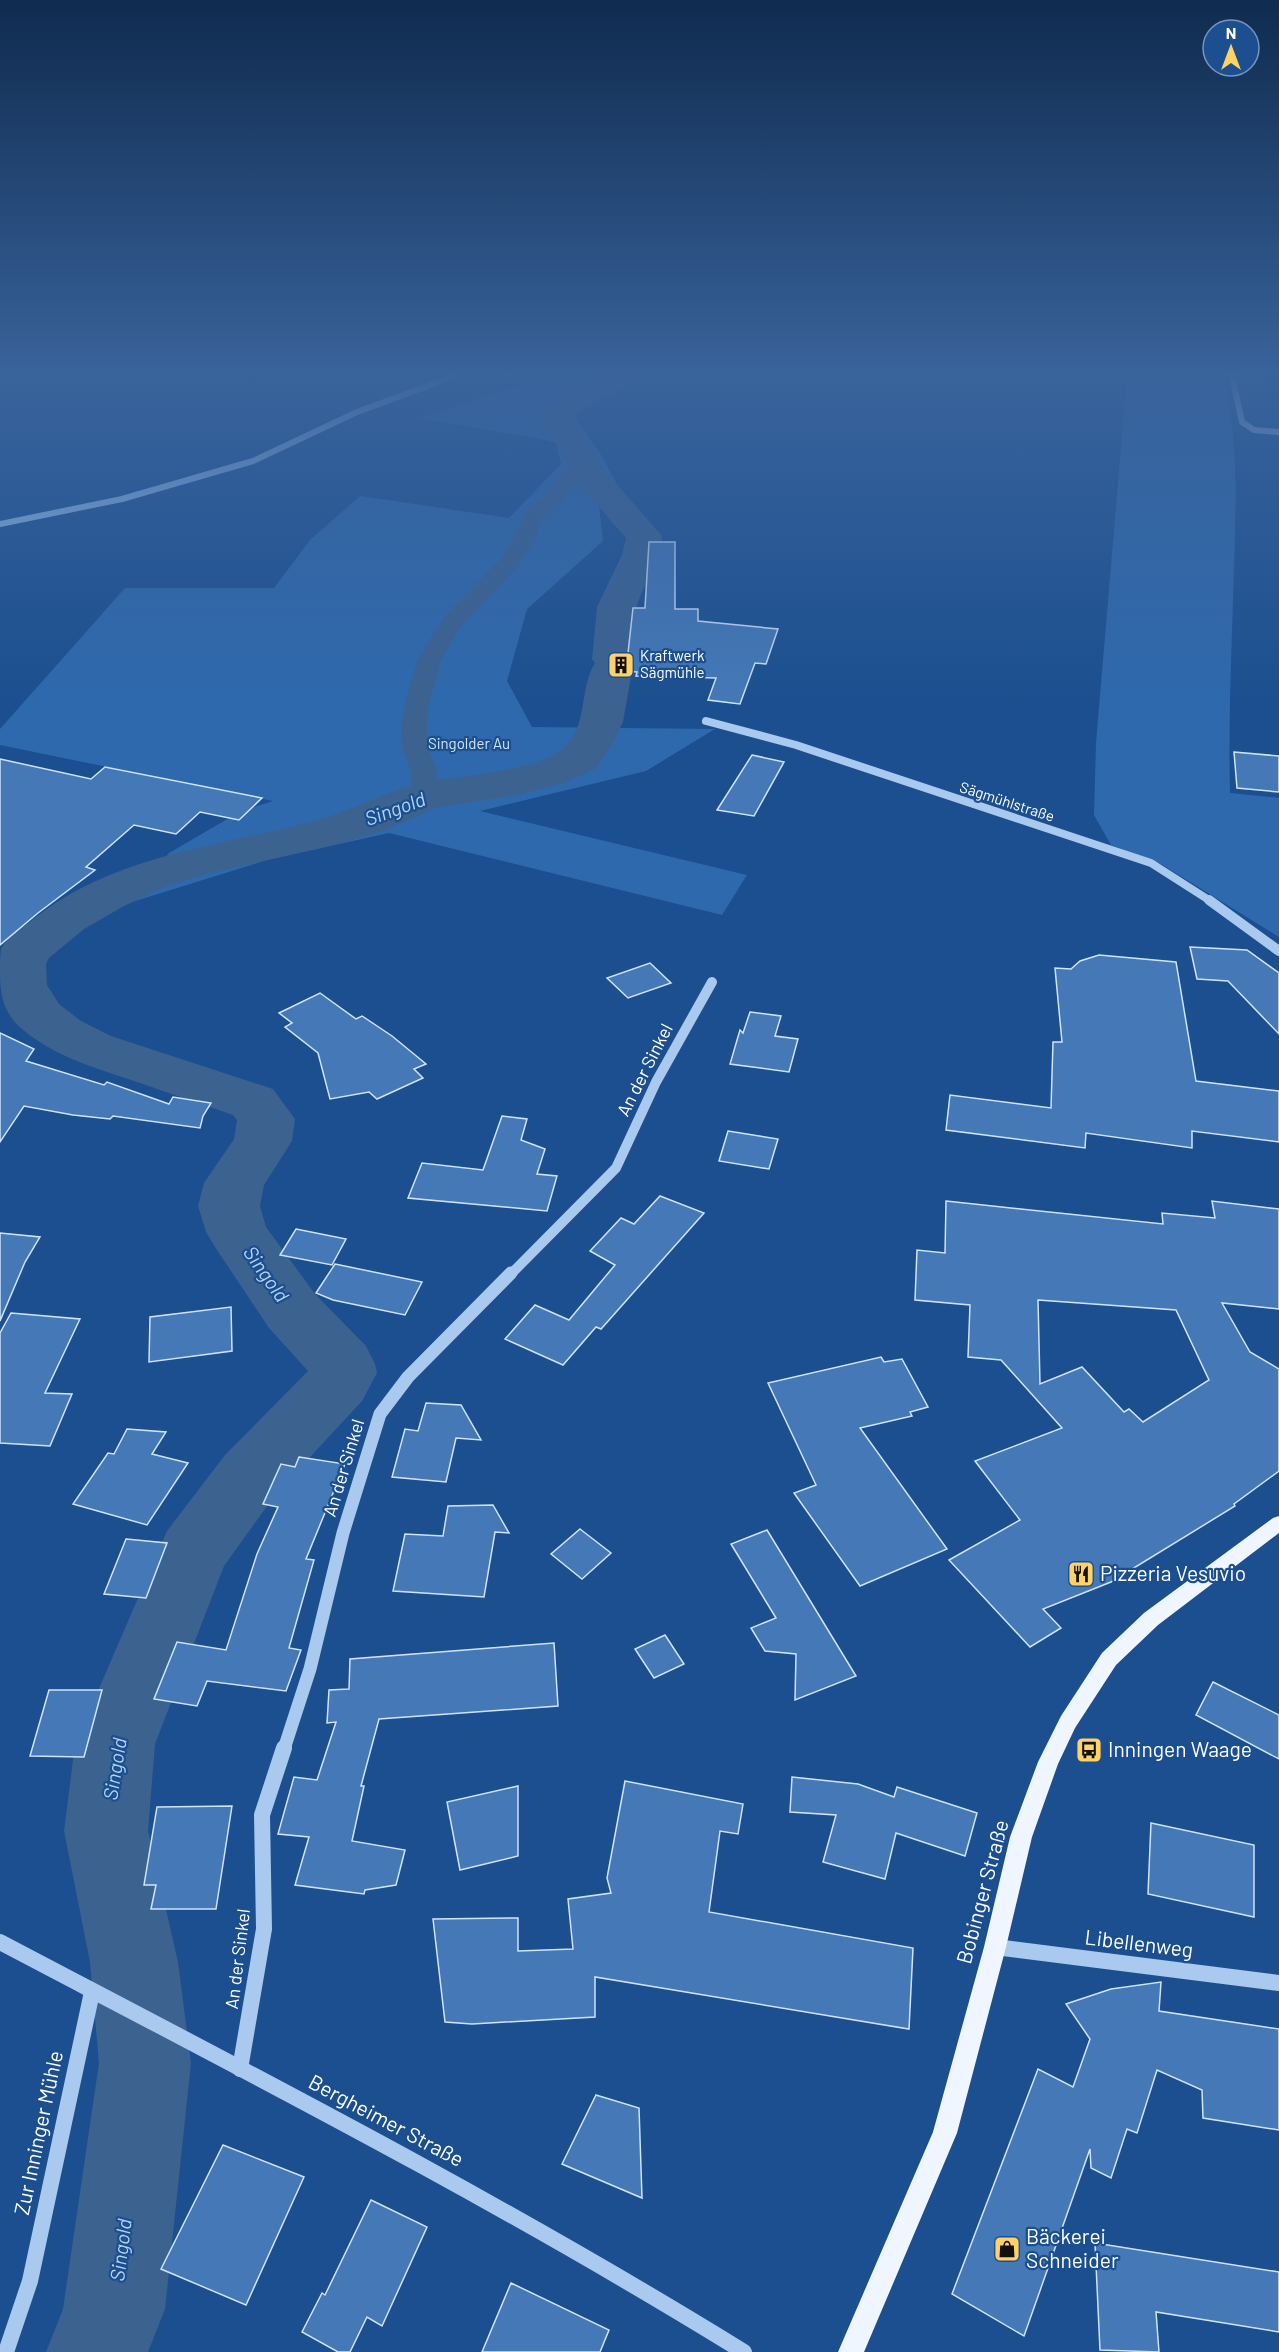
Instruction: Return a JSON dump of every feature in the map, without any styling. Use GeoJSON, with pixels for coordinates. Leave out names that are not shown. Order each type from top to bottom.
{"type":"FeatureCollection","features":[{"type":"Feature","properties":{"kind":"main road","name":"Bobinger Straße"},"geometry":{"type":"LineString","coordinates":[[851,2352],[945,2133],[995,1947],[1021,1837],[1048,1762],[1068,1722],[1109,1659],[1151,1619],[1279,1523]]}},
{"type":"Feature","properties":{"kind":"street","name":"Sägmühlstraße"},"geometry":{"type":"LineString","coordinates":[[705,721],[796,745],[1151,863],[1231,914],[1279,951]]}},
{"type":"Feature","properties":{"kind":"street","name":"An der Sinkel"},"geometry":{"type":"LineString","coordinates":[[240,2069],[264,1929],[262,1815],[310,1669],[343,1533],[380,1414],[408,1377],[616,1168],[656,1082],[712,982]]}},
{"type":"Feature","properties":{"kind":"street","name":"Bergheimer Straße"},"geometry":{"type":"LineString","coordinates":[[0,1942],[429,2168],[660,2300],[744,2352]]}},
{"type":"Feature","properties":{"kind":"street","name":"Libellenweg"},"geometry":{"type":"LineString","coordinates":[[995,1947],[1279,1983]]}},
{"type":"Feature","properties":{"kind":"street","name":"Zur Inninger Mühle"},"geometry":{"type":"LineString","coordinates":[[6,2352],[30,2281],[92,1992]]}},
{"type":"Feature","properties":{"kind":"green space","name":"Singolder Au"},"geometry":{"type":"Polygon","coordinates":[[[540,486],[618,486],[627,503],[599,506],[603,541],[527,609],[507,681],[532,727],[715,729],[646,771],[480,811],[747,875],[722,915],[389,833],[267,860],[129,903],[169,853],[241,811],[273,801],[0,745],[0,729],[125,588],[274,588],[310,540],[360,496],[509,518],[540,486]]]}},
{"type":"Feature","properties":{"kind":"green space"},"geometry":{"type":"Polygon","coordinates":[[[1118,486],[1235,486],[1230,793],[1279,798],[1279,937],[1161,864],[1111,845],[1094,815],[1096,743],[1118,486]]]}},
{"type":"Feature","properties":{"kind":"building"},"geometry":{"type":"Polygon","coordinates":[[[649,542],[675,542],[675,609],[698,609],[698,621],[778,629],[766,664],[755,663],[740,704],[708,700],[716,678],[636,676],[637,672],[626,671],[633,608],[645,608],[649,542]]]}},
{"type":"Feature","properties":{"kind":"building"},"geometry":{"type":"Polygon","coordinates":[[[1234,752],[1279,756],[1279,792],[1237,788],[1234,752]]]}},
{"type":"Feature","properties":{"kind":"building"},"geometry":{"type":"Polygon","coordinates":[[[752,755],[784,762],[754,816],[717,810],[752,755]]]}},
{"type":"Feature","properties":{"kind":"building"},"geometry":{"type":"Polygon","coordinates":[[[0,759],[91,779],[105,767],[262,798],[239,820],[200,812],[176,834],[134,825],[86,867],[95,870],[0,945],[0,759]]]}},
{"type":"Feature","properties":{"kind":"building"},"geometry":{"type":"Polygon","coordinates":[[[1190,947],[1247,950],[1279,973],[1279,1034],[1228,981],[1197,979],[1190,947]]]}},
{"type":"Feature","properties":{"kind":"building"},"geometry":{"type":"Polygon","coordinates":[[[1099,955],[1176,962],[1196,1081],[1279,1091],[1279,1142],[1192,1131],[1192,1148],[1086,1133],[1085,1148],[946,1130],[950,1095],[1051,1108],[1053,1042],[1062,1042],[1055,968],[1071,969],[1080,961],[1099,955]]]}},
{"type":"Feature","properties":{"kind":"building"},"geometry":{"type":"Polygon","coordinates":[[[650,963],[671,983],[628,998],[607,978],[650,963]]]}},
{"type":"Feature","properties":{"kind":"building"},"geometry":{"type":"Polygon","coordinates":[[[320,993],[356,1019],[362,1016],[392,1036],[426,1064],[414,1069],[423,1078],[377,1099],[369,1092],[330,1099],[318,1053],[285,1027],[292,1023],[279,1013],[320,993]]]}},
{"type":"Feature","properties":{"kind":"building"},"geometry":{"type":"Polygon","coordinates":[[[750,1012],[781,1016],[775,1036],[798,1039],[789,1072],[730,1064],[740,1030],[743,1033],[750,1012]]]}},
{"type":"Feature","properties":{"kind":"building"},"geometry":{"type":"Polygon","coordinates":[[[0,1033],[34,1049],[26,1061],[104,1085],[107,1082],[169,1104],[173,1097],[211,1103],[203,1116],[200,1128],[113,1116],[110,1119],[73,1115],[24,1106],[0,1142],[0,1033]]]}},
{"type":"Feature","properties":{"kind":"building"},"geometry":{"type":"Polygon","coordinates":[[[502,1116],[527,1119],[521,1140],[545,1149],[537,1174],[557,1176],[547,1211],[408,1198],[422,1163],[483,1170],[502,1116]]]}},
{"type":"Feature","properties":{"kind":"building"},"geometry":{"type":"Polygon","coordinates":[[[728,1131],[778,1139],[769,1169],[719,1161],[728,1131]]]}},
{"type":"Feature","properties":{"kind":"building"},"geometry":{"type":"Polygon","coordinates":[[[660,1196],[704,1213],[601,1329],[596,1327],[563,1365],[505,1339],[535,1305],[569,1320],[615,1265],[590,1251],[621,1218],[634,1224],[660,1196]]]}},
{"type":"Feature","properties":{"kind":"building"},"geometry":{"type":"Polygon","coordinates":[[[946,1201],[1163,1224],[1162,1213],[1215,1218],[1212,1201],[1279,1209],[1279,1309],[1222,1303],[1250,1352],[1279,1369],[1279,1471],[1234,1504],[1235,1506],[1111,1582],[1043,1609],[1061,1628],[1030,1647],[949,1560],[1020,1520],[975,1461],[1062,1428],[1001,1360],[968,1357],[970,1305],[915,1300],[917,1250],[945,1253],[946,1201]],[[1038,1300],[1040,1384],[1082,1367],[1124,1412],[1129,1409],[1143,1422],[1209,1380],[1176,1310],[1038,1300]]]}},
{"type":"Feature","properties":{"kind":"building"},"geometry":{"type":"Polygon","coordinates":[[[296,1229],[346,1239],[332,1265],[280,1255],[296,1229]]]}},
{"type":"Feature","properties":{"kind":"building"},"geometry":{"type":"Polygon","coordinates":[[[0,1233],[40,1237],[25,1262],[0,1321],[0,1233]]]}},
{"type":"Feature","properties":{"kind":"building"},"geometry":{"type":"Polygon","coordinates":[[[335,1264],[422,1282],[405,1315],[333,1300],[316,1293],[335,1264]]]}},
{"type":"Feature","properties":{"kind":"building"},"geometry":{"type":"Polygon","coordinates":[[[231,1307],[232,1351],[149,1362],[150,1317],[231,1307]]]}},
{"type":"Feature","properties":{"kind":"building"},"geometry":{"type":"Polygon","coordinates":[[[11,1313],[80,1319],[45,1393],[72,1394],[50,1446],[0,1443],[0,1333],[11,1313]]]}},
{"type":"Feature","properties":{"kind":"building"},"geometry":{"type":"Polygon","coordinates":[[[881,1357],[884,1362],[902,1359],[928,1407],[910,1412],[912,1416],[860,1428],[947,1549],[860,1586],[794,1493],[816,1485],[768,1383],[881,1357]]]}},
{"type":"Feature","properties":{"kind":"building"},"geometry":{"type":"Polygon","coordinates":[[[426,1403],[461,1405],[481,1440],[456,1438],[446,1482],[392,1477],[405,1429],[418,1431],[426,1403]]]}},
{"type":"Feature","properties":{"kind":"building"},"geometry":{"type":"Polygon","coordinates":[[[127,1429],[166,1432],[152,1454],[188,1463],[147,1525],[73,1504],[108,1453],[114,1454],[127,1429]]]}},
{"type":"Feature","properties":{"kind":"building"},"geometry":{"type":"Polygon","coordinates":[[[299,1457],[345,1464],[306,1559],[314,1560],[289,1648],[301,1650],[286,1691],[207,1681],[197,1706],[154,1699],[177,1642],[226,1650],[257,1554],[278,1507],[263,1504],[281,1464],[295,1467],[299,1457]]]}},
{"type":"Feature","properties":{"kind":"building"},"geometry":{"type":"Polygon","coordinates":[[[493,1505],[509,1533],[495,1532],[484,1597],[393,1591],[405,1534],[443,1536],[448,1506],[493,1505]]]}},
{"type":"Feature","properties":{"kind":"building"},"geometry":{"type":"Polygon","coordinates":[[[580,1529],[611,1553],[582,1579],[551,1554],[580,1529]]]}},
{"type":"Feature","properties":{"kind":"building"},"geometry":{"type":"Polygon","coordinates":[[[767,1530],[856,1676],[795,1700],[796,1654],[765,1651],[751,1628],[776,1618],[731,1544],[767,1530]]]}},
{"type":"Feature","properties":{"kind":"building"},"geometry":{"type":"Polygon","coordinates":[[[126,1539],[167,1543],[146,1598],[104,1594],[126,1539]]]}},
{"type":"Feature","properties":{"kind":"building"},"geometry":{"type":"Polygon","coordinates":[[[665,1635],[684,1664],[654,1678],[635,1649],[665,1635]]]}},
{"type":"Feature","properties":{"kind":"building"},"geometry":{"type":"Polygon","coordinates":[[[554,1643],[558,1706],[379,1719],[361,1786],[364,1786],[352,1841],[405,1850],[396,1885],[365,1890],[364,1894],[295,1885],[309,1837],[278,1834],[294,1777],[317,1780],[336,1722],[327,1723],[329,1690],[349,1689],[350,1659],[554,1643]]]}},
{"type":"Feature","properties":{"kind":"building"},"geometry":{"type":"Polygon","coordinates":[[[1213,1682],[1279,1715],[1279,1759],[1196,1715],[1213,1682]]]}},
{"type":"Feature","properties":{"kind":"building"},"geometry":{"type":"Polygon","coordinates":[[[49,1690],[102,1690],[84,1757],[30,1756],[49,1690]]]}},
{"type":"Feature","properties":{"kind":"building"},"geometry":{"type":"Polygon","coordinates":[[[792,1777],[858,1784],[894,1797],[897,1787],[977,1813],[965,1856],[896,1833],[885,1879],[823,1862],[836,1815],[790,1812],[792,1777]]]}},
{"type":"Feature","properties":{"kind":"building"},"geometry":{"type":"Polygon","coordinates":[[[625,1781],[743,1804],[738,1834],[720,1831],[709,1912],[913,1948],[909,2029],[595,1977],[595,2017],[472,2024],[445,2022],[433,1919],[518,1918],[518,1951],[573,1949],[568,1899],[611,1893],[607,1878],[625,1781]]]}},
{"type":"Feature","properties":{"kind":"building"},"geometry":{"type":"Polygon","coordinates":[[[518,1786],[518,1856],[460,1870],[447,1802],[518,1786]]]}},
{"type":"Feature","properties":{"kind":"building"},"geometry":{"type":"Polygon","coordinates":[[[232,1806],[216,1909],[151,1909],[156,1885],[144,1885],[157,1807],[232,1806]]]}},
{"type":"Feature","properties":{"kind":"building"},"geometry":{"type":"Polygon","coordinates":[[[1151,1823],[1254,1845],[1254,1917],[1148,1894],[1151,1823]]]}},
{"type":"Feature","properties":{"kind":"building"},"geometry":{"type":"Polygon","coordinates":[[[1161,1982],[1159,2011],[1279,2029],[1279,2130],[1203,2118],[1202,2090],[1157,2070],[1137,2133],[1127,2129],[1111,2178],[1091,2168],[1090,2149],[1024,2336],[952,2294],[1038,2069],[1073,2087],[1090,2039],[1066,2004],[1111,1989],[1161,1982]]]}},
{"type":"Feature","properties":{"kind":"building"},"geometry":{"type":"Polygon","coordinates":[[[596,2095],[639,2108],[642,2198],[562,2164],[596,2095]]]}},
{"type":"Feature","properties":{"kind":"building"},"geometry":{"type":"Polygon","coordinates":[[[223,2145],[304,2177],[246,2305],[161,2269],[223,2145]]]}},
{"type":"Feature","properties":{"kind":"building"},"geometry":{"type":"Polygon","coordinates":[[[371,2200],[427,2227],[382,2326],[367,2317],[350,2352],[338,2352],[302,2332],[322,2293],[325,2295],[371,2200]]]}},
{"type":"Feature","properties":{"kind":"building"},"geometry":{"type":"Polygon","coordinates":[[[1095,2243],[1279,2272],[1279,2332],[1156,2312],[1159,2352],[1100,2350],[1095,2243]]]}},
{"type":"Feature","properties":{"kind":"building"},"geometry":{"type":"Polygon","coordinates":[[[511,2283],[609,2330],[600,2352],[482,2352],[511,2283]]]}},
{"type":"Feature","properties":{"kind":"waterway"},"geometry":{"type":"LineString","coordinates":[[0,524],[122,499],[168,486]]}},
{"type":"Feature","properties":{"kind":"waterway"},"geometry":{"type":"LineString","coordinates":[[425,796],[423,768],[415,748],[414,727],[416,708],[429,660],[452,622],[509,563],[524,539],[534,514],[550,502],[564,486]]}},
{"type":"Feature","properties":{"kind":"waterway","name":"Singold"},"geometry":{"type":"LineString","coordinates":[[599,486],[644,536],[638,563],[615,613],[613,659]]}},
{"type":"Feature","properties":{"kind":"waterway","name":"Singold"},"geometry":{"type":"LineString","coordinates":[[97,2352],[114,2309],[145,2063],[134,1962],[106,1831],[115,1744],[193,1552],[250,1475],[338,1383],[343,1373],[342,1364],[292,1311],[237,1232],[229,1206],[234,1183],[263,1141],[266,1119],[253,1102],[91,1048],[62,1033],[38,1015],[20,985],[20,964],[26,951],[66,918],[106,895],[150,876],[194,862],[321,834],[368,820],[425,796],[517,781],[548,773],[579,759],[589,746],[601,722],[611,671]]}},
{"type":"Feature","properties":{"kind":"place","name":"Kraftwerk Sägmühle"},"geometry":{"type":"Point","coordinates":[621,665]}},
{"type":"Feature","properties":{"kind":"place","name":"Pizzeria Vesuvio"},"geometry":{"type":"Point","coordinates":[1081,1574]}},
{"type":"Feature","properties":{"kind":"place","name":"Inningen Waage"},"geometry":{"type":"Point","coordinates":[1089,1750]}},
{"type":"Feature","properties":{"kind":"place","name":"Bäckerei Schneider"},"geometry":{"type":"Point","coordinates":[1007,2249]}}]}
